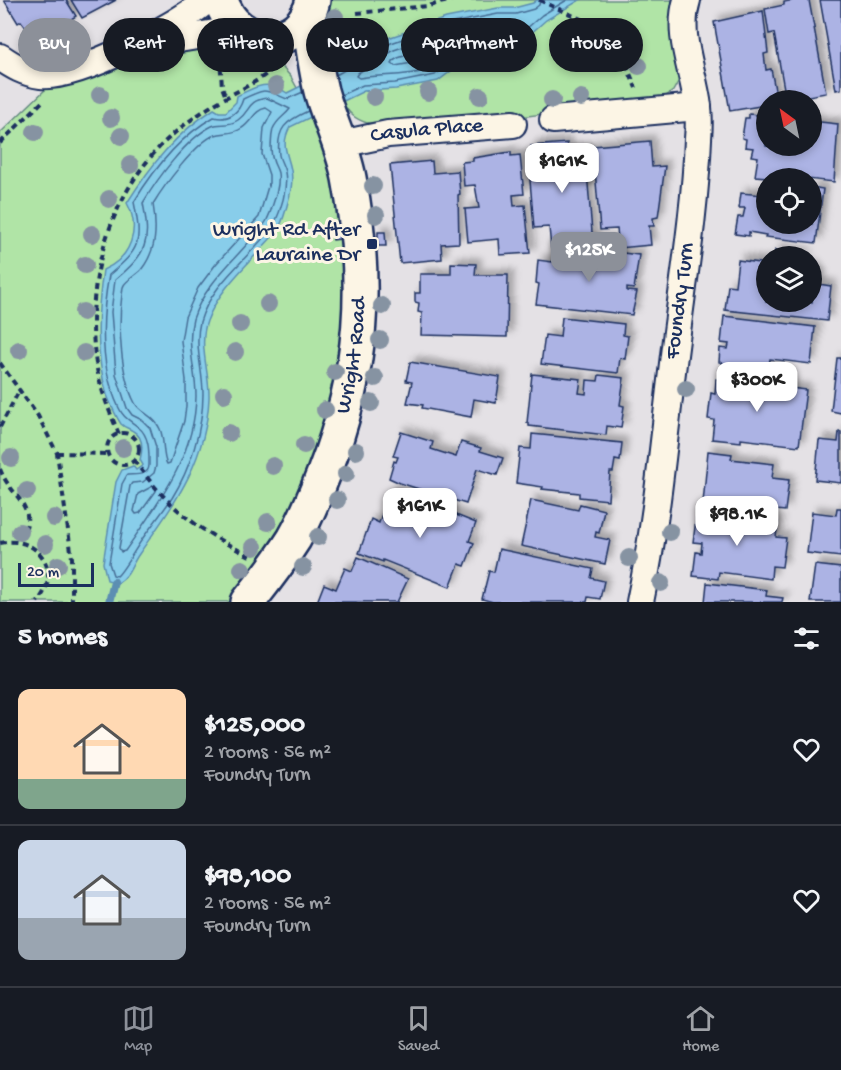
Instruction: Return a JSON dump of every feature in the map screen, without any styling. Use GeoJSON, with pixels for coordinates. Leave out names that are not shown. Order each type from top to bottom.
{"type":"FeatureCollection","features":[{"type":"Feature","properties":{"kind":"street"},"geometry":{"type":"LineString","coordinates":[[181,18],[207,0]]}},
{"type":"Feature","properties":{"kind":"street"},"geometry":{"type":"LineString","coordinates":[[221,0],[225,18]]}},
{"type":"Feature","properties":{"kind":"street","name":"Foundry Turn"},"geometry":{"type":"LineString","coordinates":[[640,602],[646,575],[665,435],[693,201],[698,138],[698,106],[684,39],[683,19],[687,0]]}},
{"type":"Feature","properties":{"kind":"street"},"geometry":{"type":"LineString","coordinates":[[294,29],[311,7]]}},
{"type":"Feature","properties":{"kind":"street","name":"Wright Road"},"geometry":{"type":"LineString","coordinates":[[248,602],[294,538],[312,505],[342,421],[353,378],[361,313],[361,281],[354,210],[337,134],[316,81],[311,7]]}},
{"type":"Feature","properties":{"kind":"street"},"geometry":{"type":"LineString","coordinates":[[0,57],[26,72],[56,75],[103,57]]}},
{"type":"Feature","properties":{"kind":"street","name":"Wright Road"},"geometry":{"type":"LineString","coordinates":[[294,65],[316,81]]}},
{"type":"Feature","properties":{"kind":"street"},"geometry":{"type":"LineString","coordinates":[[553,120],[698,106]]}},
{"type":"Feature","properties":{"kind":"street","name":"Casula Place"},"geometry":{"type":"LineString","coordinates":[[337,134],[388,134],[513,124]]}},
{"type":"Feature","properties":{"kind":"path"},"geometry":{"type":"LineString","coordinates":[[357,13],[428,6],[452,0]]}},
{"type":"Feature","properties":{"kind":"path"},"geometry":{"type":"LineString","coordinates":[[539,0],[580,18]]}},
{"type":"Feature","properties":{"kind":"path"},"geometry":{"type":"LineString","coordinates":[[225,72],[222,87],[226,97]]}},
{"type":"Feature","properties":{"kind":"path"},"geometry":{"type":"LineString","coordinates":[[119,434],[105,400],[95,356],[93,318],[95,279],[108,232],[125,195],[163,143],[198,114],[261,79],[264,72]]}},
{"type":"Feature","properties":{"kind":"path"},"geometry":{"type":"LineString","coordinates":[[0,143],[49,95]]}},
{"type":"Feature","properties":{"kind":"path"},"geometry":{"type":"LineString","coordinates":[[0,363],[38,416],[57,453],[72,558],[72,602]]}},
{"type":"Feature","properties":{"kind":"path"},"geometry":{"type":"LineString","coordinates":[[0,427],[20,389]]}},
{"type":"Feature","properties":{"kind":"path"},"geometry":{"type":"LineString","coordinates":[[119,434],[132,436],[138,443],[138,452],[134,460],[125,465],[120,465],[111,459],[107,449],[111,439],[119,434]]}},
{"type":"Feature","properties":{"kind":"path"},"geometry":{"type":"LineString","coordinates":[[57,453],[108,454]]}},
{"type":"Feature","properties":{"kind":"path"},"geometry":{"type":"LineString","coordinates":[[134,460],[165,499],[184,516],[205,532],[253,557]]}},
{"type":"Feature","properties":{"kind":"path"},"geometry":{"type":"LineString","coordinates":[[0,469],[7,484],[27,511],[27,530],[19,542]]}},
{"type":"Feature","properties":{"kind":"path"},"geometry":{"type":"LineString","coordinates":[[0,543],[19,542],[37,551],[47,568],[46,588],[37,602]]}},
{"type":"Feature","properties":{"kind":"green space"},"geometry":{"type":"Polygon","coordinates":[[[326,0],[675,0],[670,24],[679,80],[673,91],[663,98],[513,118],[512,112],[367,123],[359,120],[347,110],[342,102],[333,72],[389,72],[389,18],[325,18],[326,0]]]}},
{"type":"Feature","properties":{"kind":"green space"},"geometry":{"type":"Polygon","coordinates":[[[197,47],[197,72],[287,72],[314,119],[329,159],[344,230],[347,300],[336,385],[305,481],[264,557],[231,602],[0,602],[0,133],[48,87],[68,84],[103,71],[185,72],[185,48],[197,47]]]}},
{"type":"Feature","properties":{"kind":"water"},"geometry":{"type":"Polygon","coordinates":[[[537,0],[580,0],[537,28],[537,18],[446,18],[498,8],[514,8],[537,0]]]}},
{"type":"Feature","properties":{"kind":"water"},"geometry":{"type":"Polygon","coordinates":[[[401,34],[401,72],[450,72],[438,81],[396,89],[364,91],[290,127],[285,144],[292,178],[290,194],[280,225],[224,291],[207,321],[204,350],[209,398],[207,421],[195,463],[176,500],[136,558],[128,574],[118,583],[107,580],[103,563],[116,482],[122,470],[133,466],[136,470],[143,465],[140,460],[141,440],[137,434],[121,424],[107,395],[100,364],[98,333],[103,270],[121,258],[131,242],[133,223],[127,203],[145,176],[176,139],[214,109],[226,112],[236,102],[237,96],[262,86],[274,86],[287,93],[329,72],[389,72],[389,38],[401,34]]]}},
{"type":"Feature","properties":{"kind":"building"},"geometry":{"type":"Polygon","coordinates":[[[4,0],[66,0],[76,16],[73,18],[18,18],[18,23],[4,0]]]}},
{"type":"Feature","properties":{"kind":"building"},"geometry":{"type":"Polygon","coordinates":[[[71,0],[116,0],[82,18],[71,0]]]}},
{"type":"Feature","properties":{"kind":"building"},"geometry":{"type":"Polygon","coordinates":[[[809,0],[826,93],[822,94],[822,90],[784,90],[774,33],[769,34],[765,9],[784,5],[784,2],[809,0]]]}},
{"type":"Feature","properties":{"kind":"building"},"geometry":{"type":"Polygon","coordinates":[[[820,0],[841,0],[841,89],[836,90],[820,0]]]}},
{"type":"Feature","properties":{"kind":"building"},"geometry":{"type":"Polygon","coordinates":[[[763,11],[768,53],[764,54],[766,70],[771,69],[775,90],[756,90],[756,107],[730,111],[714,22],[763,11]]]}},
{"type":"Feature","properties":{"kind":"building"},"geometry":{"type":"Polygon","coordinates":[[[749,114],[756,115],[756,156],[822,156],[822,122],[838,124],[834,182],[822,181],[822,168],[756,168],[758,157],[751,156],[753,148],[745,147],[746,139],[742,138],[745,118],[749,118],[749,114]]]}},
{"type":"Feature","properties":{"kind":"building"},"geometry":{"type":"Polygon","coordinates":[[[650,141],[652,167],[665,166],[658,217],[653,218],[654,226],[649,226],[651,245],[619,248],[617,229],[600,230],[593,146],[650,141]]]}},
{"type":"Feature","properties":{"kind":"building"},"geometry":{"type":"Polygon","coordinates":[[[567,143],[567,150],[590,148],[592,171],[587,172],[593,244],[551,248],[549,227],[534,228],[528,157],[532,156],[531,146],[567,143]]]}},
{"type":"Feature","properties":{"kind":"building"},"geometry":{"type":"Polygon","coordinates":[[[511,152],[511,156],[520,155],[524,194],[513,195],[514,206],[525,205],[530,253],[500,255],[499,239],[468,242],[465,209],[479,208],[475,185],[464,186],[462,162],[511,152]]]}},
{"type":"Feature","properties":{"kind":"building"},"geometry":{"type":"Polygon","coordinates":[[[432,161],[433,173],[458,171],[459,243],[441,244],[442,259],[400,263],[390,165],[432,161]]]}},
{"type":"Feature","properties":{"kind":"building"},"geometry":{"type":"Polygon","coordinates":[[[741,193],[756,194],[756,233],[749,232],[749,236],[735,234],[738,217],[743,217],[745,208],[739,208],[741,193]]]}},
{"type":"Feature","properties":{"kind":"building"},"geometry":{"type":"Polygon","coordinates":[[[339,222],[340,239],[333,240],[332,223],[339,222]]]}},
{"type":"Feature","properties":{"kind":"building"},"geometry":{"type":"Polygon","coordinates":[[[378,232],[385,232],[386,246],[378,246],[378,232]]]}},
{"type":"Feature","properties":{"kind":"building"},"geometry":{"type":"Polygon","coordinates":[[[760,234],[817,234],[816,243],[765,237],[766,235],[760,234]]]}},
{"type":"Feature","properties":{"kind":"building"},"geometry":{"type":"Polygon","coordinates":[[[615,252],[639,255],[634,289],[627,288],[627,291],[637,292],[632,315],[536,304],[539,284],[536,283],[538,260],[552,262],[553,257],[582,261],[583,255],[614,258],[615,252]]]}},
{"type":"Feature","properties":{"kind":"building"},"geometry":{"type":"Polygon","coordinates":[[[738,260],[756,263],[756,312],[822,312],[822,285],[831,286],[827,321],[725,310],[728,285],[735,286],[738,260]]]}},
{"type":"Feature","properties":{"kind":"building"},"geometry":{"type":"Polygon","coordinates":[[[451,263],[476,264],[475,275],[508,275],[507,337],[421,335],[422,313],[418,312],[419,303],[415,302],[415,293],[420,293],[420,274],[451,274],[451,263]]]}},
{"type":"Feature","properties":{"kind":"building"},"geometry":{"type":"Polygon","coordinates":[[[724,316],[815,327],[811,364],[770,359],[769,366],[752,364],[750,378],[722,375],[723,363],[719,362],[720,348],[728,349],[729,344],[721,343],[724,316]]]}},
{"type":"Feature","properties":{"kind":"building"},"geometry":{"type":"Polygon","coordinates":[[[562,317],[624,324],[623,335],[628,336],[625,359],[620,358],[618,373],[541,364],[545,335],[560,337],[562,317]]]}},
{"type":"Feature","properties":{"kind":"building"},"geometry":{"type":"Polygon","coordinates":[[[837,358],[841,358],[841,413],[831,411],[837,358]]]}},
{"type":"Feature","properties":{"kind":"building"},"geometry":{"type":"Polygon","coordinates":[[[410,362],[500,377],[496,403],[474,399],[471,417],[407,403],[412,382],[406,381],[410,362]]]}},
{"type":"Feature","properties":{"kind":"building"},"geometry":{"type":"Polygon","coordinates":[[[532,374],[581,379],[579,393],[586,394],[587,380],[598,381],[599,375],[624,378],[620,405],[624,406],[621,428],[607,426],[606,435],[529,426],[527,423],[532,374]]]}},
{"type":"Feature","properties":{"kind":"building"},"geometry":{"type":"Polygon","coordinates":[[[716,379],[806,390],[799,446],[741,439],[741,442],[712,439],[714,420],[708,419],[711,393],[715,394],[716,379]]]}},
{"type":"Feature","properties":{"kind":"building"},"geometry":{"type":"Polygon","coordinates":[[[401,432],[433,442],[431,449],[456,457],[461,442],[503,458],[497,475],[477,469],[466,504],[389,478],[394,461],[396,462],[398,457],[393,456],[401,432]]]}},
{"type":"Feature","properties":{"kind":"building"},"geometry":{"type":"Polygon","coordinates":[[[839,432],[841,432],[841,483],[815,480],[819,440],[838,442],[839,432]]]}},
{"type":"Feature","properties":{"kind":"building"},"geometry":{"type":"Polygon","coordinates":[[[532,434],[622,443],[620,461],[615,460],[613,472],[610,472],[608,500],[579,497],[579,493],[542,489],[543,487],[516,483],[520,448],[531,449],[532,434]]]}},
{"type":"Feature","properties":{"kind":"building"},"geometry":{"type":"Polygon","coordinates":[[[708,451],[732,454],[731,459],[774,464],[772,478],[789,480],[785,511],[703,503],[708,451]]]}},
{"type":"Feature","properties":{"kind":"building"},"geometry":{"type":"Polygon","coordinates":[[[391,489],[476,523],[469,541],[474,543],[465,566],[459,564],[450,587],[383,560],[383,562],[359,553],[371,519],[379,523],[382,514],[389,517],[391,512],[382,509],[391,489]]]}},
{"type":"Feature","properties":{"kind":"building"},"geometry":{"type":"Polygon","coordinates":[[[531,500],[578,510],[580,504],[604,510],[599,533],[596,532],[595,537],[610,540],[605,564],[521,546],[531,500]]]}},
{"type":"Feature","properties":{"kind":"building"},"geometry":{"type":"Polygon","coordinates":[[[837,508],[841,508],[841,557],[807,553],[812,512],[836,515],[837,508]]]}},
{"type":"Feature","properties":{"kind":"building"},"geometry":{"type":"Polygon","coordinates":[[[706,514],[778,522],[776,537],[786,538],[782,567],[772,566],[771,579],[719,572],[718,579],[693,576],[696,552],[701,553],[702,543],[693,542],[696,519],[705,520],[706,514]]]}},
{"type":"Feature","properties":{"kind":"building"},"geometry":{"type":"Polygon","coordinates":[[[499,549],[593,569],[591,578],[604,581],[600,599],[588,597],[587,602],[493,602],[482,599],[489,571],[494,572],[499,549]]]}},
{"type":"Feature","properties":{"kind":"building"},"geometry":{"type":"Polygon","coordinates":[[[358,557],[408,579],[397,602],[317,602],[324,584],[336,589],[345,568],[352,571],[358,557]]]}},
{"type":"Feature","properties":{"kind":"building"},"geometry":{"type":"Polygon","coordinates":[[[815,565],[841,568],[841,602],[810,602],[815,565]]]}},
{"type":"Feature","properties":{"kind":"building"},"geometry":{"type":"Polygon","coordinates":[[[707,583],[767,590],[766,596],[783,598],[782,602],[705,602],[707,583]]]}},
{"type":"Feature","properties":{"kind":"waterway"},"geometry":{"type":"LineString","coordinates":[[109,602],[114,582]]}},
{"type":"Feature","properties":{"kind":"place","name":"Wright Rd After Lauraine Dr"},"geometry":{"type":"Point","coordinates":[372,244]}}]}
